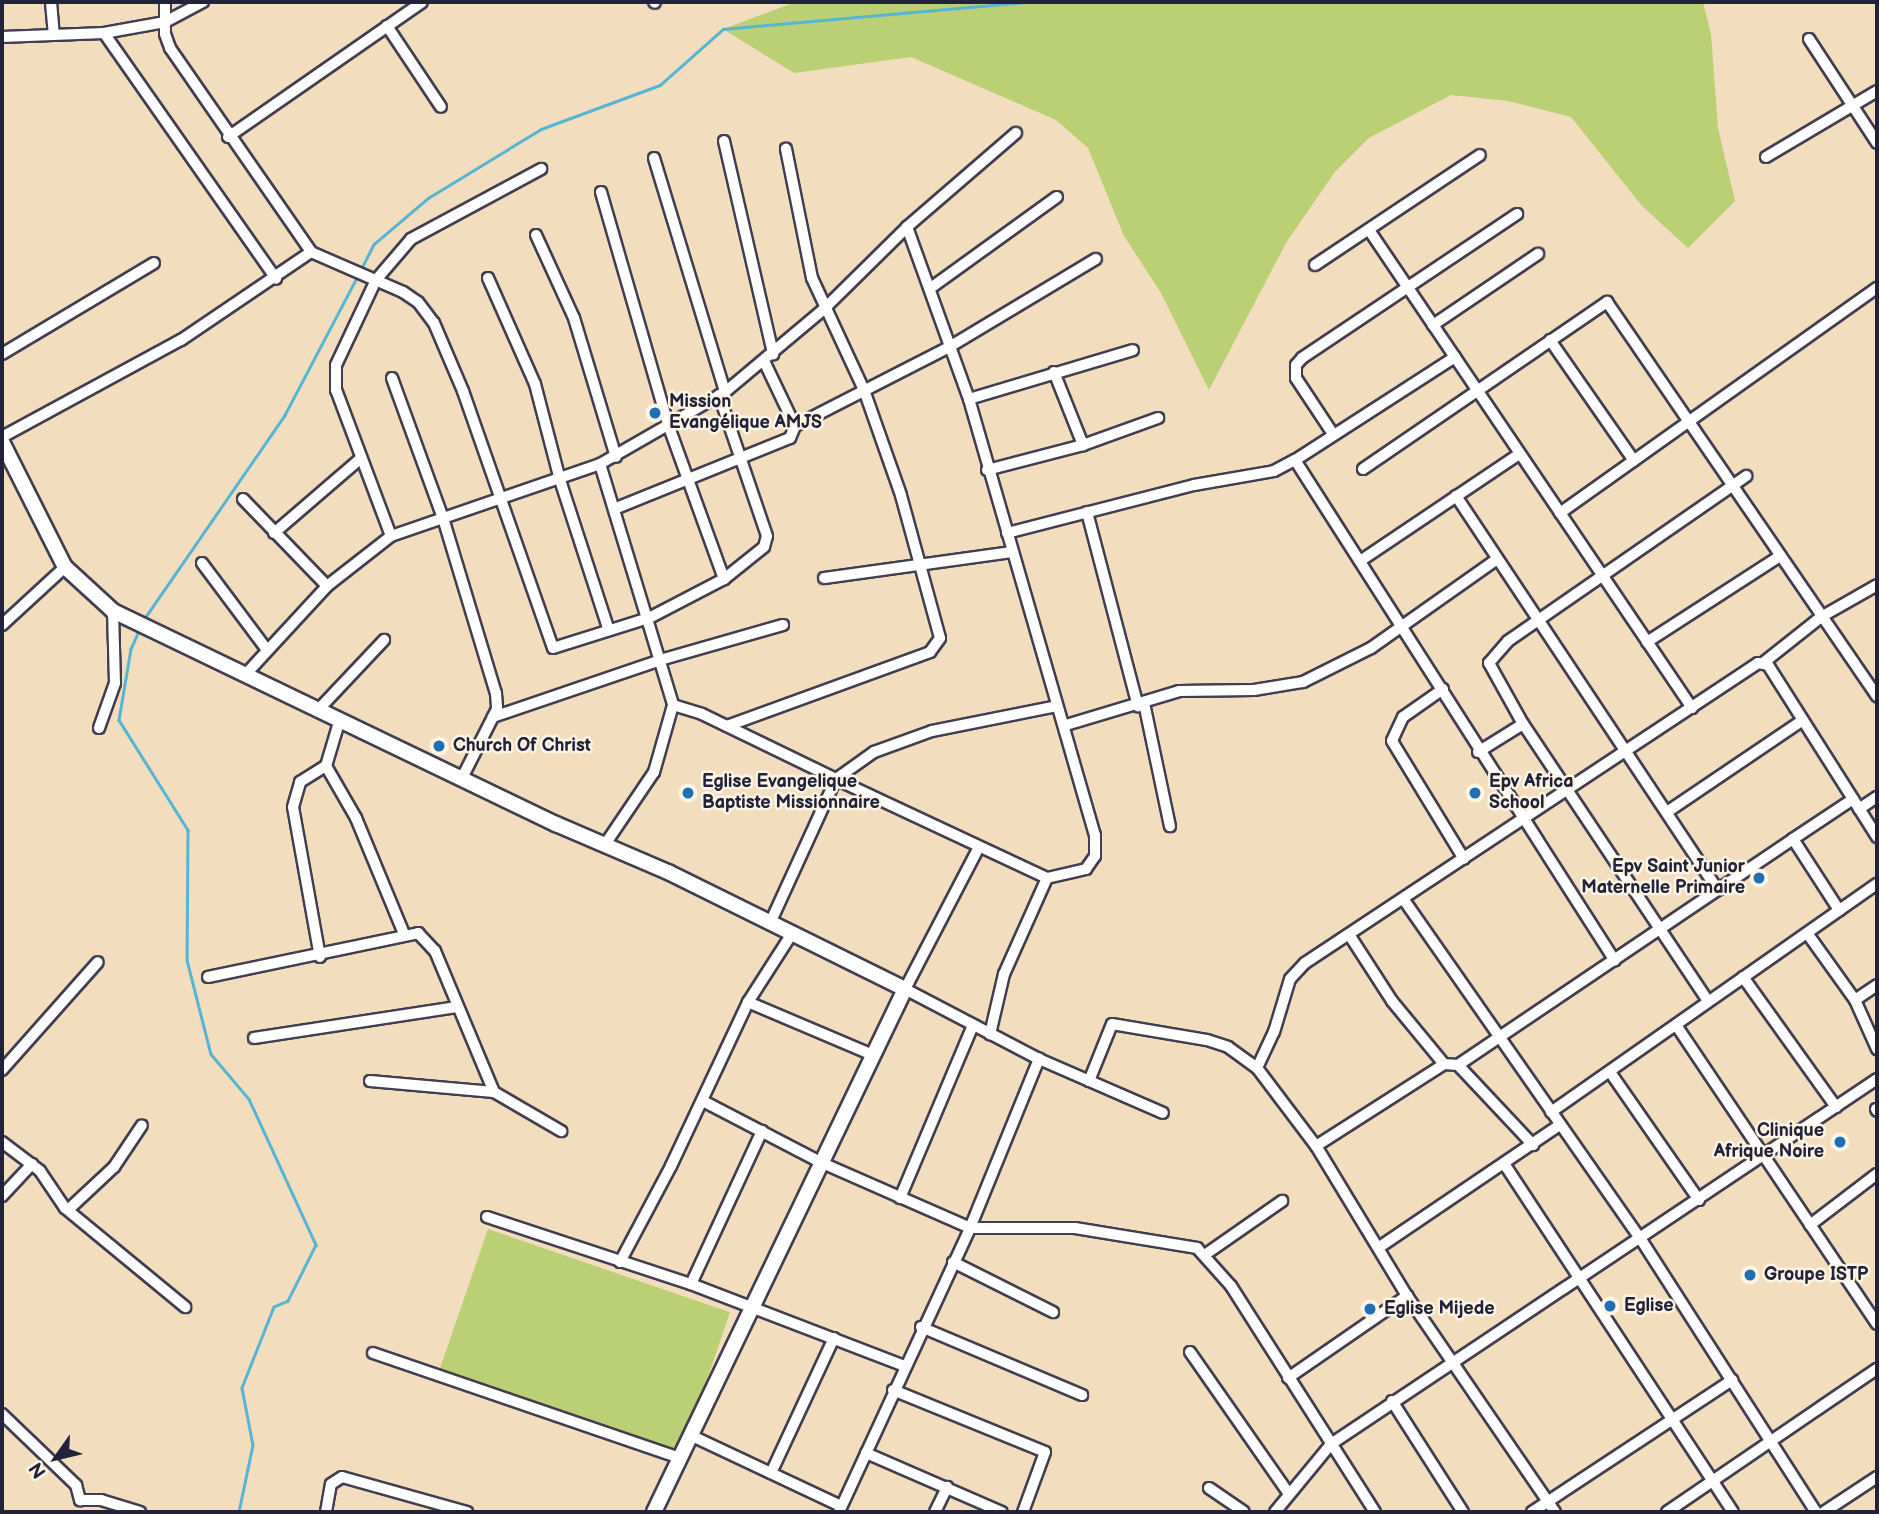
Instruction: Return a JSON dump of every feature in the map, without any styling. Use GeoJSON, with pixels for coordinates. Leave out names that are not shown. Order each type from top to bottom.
{"type":"FeatureCollection","features":[{"type":"Feature","properties":{"kind":"street"},"geometry":{"type":"LineString","coordinates":[[51,2],[54,34]]}},
{"type":"Feature","properties":{"kind":"street"},"geometry":{"type":"LineString","coordinates":[[165,2],[165,22],[170,48],[228,137],[312,252],[418,302],[439,333],[551,646],[557,649],[608,628],[649,618],[724,579],[757,556],[767,536],[741,458],[654,158]]}},
{"type":"Feature","properties":{"kind":"street"},"geometry":{"type":"LineString","coordinates":[[2,37],[104,33],[165,22],[204,2]]}},
{"type":"Feature","properties":{"kind":"street"},"geometry":{"type":"LineString","coordinates":[[228,137],[422,2]]}},
{"type":"Feature","properties":{"kind":"street"},"geometry":{"type":"LineString","coordinates":[[387,26],[441,107]]}},
{"type":"Feature","properties":{"kind":"street"},"geometry":{"type":"LineString","coordinates":[[104,33],[276,279]]}},
{"type":"Feature","properties":{"kind":"street"},"geometry":{"type":"LineString","coordinates":[[1810,39],[1877,143]]}},
{"type":"Feature","properties":{"kind":"street"},"geometry":{"type":"LineString","coordinates":[[1766,157],[1877,90]]}},
{"type":"Feature","properties":{"kind":"street"},"geometry":{"type":"LineString","coordinates":[[245,675],[327,586],[391,536],[600,464],[669,427],[722,393],[768,358],[825,308],[907,227],[1016,133]]}},
{"type":"Feature","properties":{"kind":"street"},"geometry":{"type":"LineString","coordinates":[[724,141],[768,358],[794,426]]}},
{"type":"Feature","properties":{"kind":"street"},"geometry":{"type":"LineString","coordinates":[[727,726],[934,650],[940,638],[864,390],[812,278],[786,149]]}},
{"type":"Feature","properties":{"kind":"street"},"geometry":{"type":"LineString","coordinates":[[1315,265],[1480,155]]}},
{"type":"Feature","properties":{"kind":"street"},"geometry":{"type":"LineString","coordinates":[[391,536],[360,459],[337,390],[336,365],[376,280],[411,239],[541,169]]}},
{"type":"Feature","properties":{"kind":"street"},"geometry":{"type":"LineString","coordinates":[[601,192],[669,427],[724,579]]}},
{"type":"Feature","properties":{"kind":"street"},"geometry":{"type":"LineString","coordinates":[[932,287],[1058,197]]}},
{"type":"Feature","properties":{"kind":"street"},"geometry":{"type":"LineString","coordinates":[[1333,433],[1296,378],[1296,365],[1517,214]]}},
{"type":"Feature","properties":{"kind":"street"},"geometry":{"type":"LineString","coordinates":[[673,705],[727,726],[1047,878],[1086,869],[1095,856],[1090,812],[1066,725],[987,470],[969,399],[932,287],[907,227]]}},
{"type":"Feature","properties":{"kind":"street"},"geometry":{"type":"LineString","coordinates":[[1369,230],[1692,708]]}},
{"type":"Feature","properties":{"kind":"street"},"geometry":{"type":"LineString","coordinates":[[536,235],[574,318],[616,457]]}},
{"type":"Feature","properties":{"kind":"street"},"geometry":{"type":"LineString","coordinates":[[312,252],[276,279],[181,340],[2,439],[65,567],[113,611],[464,776],[556,824],[606,843],[793,932],[1039,1059],[1163,1113]]}},
{"type":"Feature","properties":{"kind":"street"},"geometry":{"type":"LineString","coordinates":[[1433,326],[1538,254]]}},
{"type":"Feature","properties":{"kind":"street"},"geometry":{"type":"LineString","coordinates":[[614,509],[782,442],[794,426],[951,346],[1096,259]]}},
{"type":"Feature","properties":{"kind":"street"},"geometry":{"type":"LineString","coordinates":[[2,354],[154,263]]}},
{"type":"Feature","properties":{"kind":"street"},"geometry":{"type":"LineString","coordinates":[[488,278],[535,384],[560,480],[608,628]]}},
{"type":"Feature","properties":{"kind":"street"},"geometry":{"type":"LineString","coordinates":[[1560,513],[1691,423],[1877,288]]}},
{"type":"Feature","properties":{"kind":"street"},"geometry":{"type":"LineString","coordinates":[[1363,469],[1603,301],[1609,303],[1877,697]]}},
{"type":"Feature","properties":{"kind":"street"},"geometry":{"type":"LineString","coordinates":[[1550,340],[1634,461]]}},
{"type":"Feature","properties":{"kind":"street"},"geometry":{"type":"LineString","coordinates":[[969,399],[1133,350]]}},
{"type":"Feature","properties":{"kind":"street"},"geometry":{"type":"LineString","coordinates":[[1007,533],[1194,485],[1274,471],[1455,357]]}},
{"type":"Feature","properties":{"kind":"street"},"geometry":{"type":"LineString","coordinates":[[1054,372],[1083,445]]}},
{"type":"Feature","properties":{"kind":"street"},"geometry":{"type":"LineString","coordinates":[[392,378],[443,518],[496,694],[494,717],[464,776]]}},
{"type":"Feature","properties":{"kind":"street"},"geometry":{"type":"LineString","coordinates":[[987,470],[1083,445],[1158,418]]}},
{"type":"Feature","properties":{"kind":"street"},"geometry":{"type":"LineString","coordinates":[[1360,561],[1520,454]]}},
{"type":"Feature","properties":{"kind":"street"},"geometry":{"type":"LineString","coordinates":[[274,533],[360,459]]}},
{"type":"Feature","properties":{"kind":"street"},"geometry":{"type":"LineString","coordinates":[[1295,460],[1403,625],[1478,752],[1615,961]]}},
{"type":"Feature","properties":{"kind":"street"},"geometry":{"type":"LineString","coordinates":[[600,464],[649,618],[660,660],[662,682],[673,705],[653,772],[606,843]]}},
{"type":"Feature","properties":{"kind":"street"},"geometry":{"type":"LineString","coordinates":[[1708,1001],[1570,789],[1523,724],[1489,663],[1498,648],[1745,476]]}},
{"type":"Feature","properties":{"kind":"street"},"geometry":{"type":"LineString","coordinates":[[1456,496],[1718,890]]}},
{"type":"Feature","properties":{"kind":"street"},"geometry":{"type":"LineString","coordinates":[[243,499],[327,586]]}},
{"type":"Feature","properties":{"kind":"street"},"geometry":{"type":"LineString","coordinates":[[1087,512],[1141,704],[1170,826]]}},
{"type":"Feature","properties":{"kind":"street"},"geometry":{"type":"LineString","coordinates":[[824,578],[1012,552]]}},
{"type":"Feature","properties":{"kind":"street"},"geometry":{"type":"LineString","coordinates":[[1647,642],[1780,556]]}},
{"type":"Feature","properties":{"kind":"street"},"geometry":{"type":"LineString","coordinates":[[1066,725],[1179,691],[1291,685],[1353,659],[1497,559]]}},
{"type":"Feature","properties":{"kind":"street"},"geometry":{"type":"LineString","coordinates":[[202,563],[267,650]]}},
{"type":"Feature","properties":{"kind":"street"},"geometry":{"type":"LineString","coordinates":[[2,625],[65,567]]}},
{"type":"Feature","properties":{"kind":"street"},"geometry":{"type":"LineString","coordinates":[[1257,1068],[1294,972],[1763,663],[1821,617],[1877,584]]}},
{"type":"Feature","properties":{"kind":"street"},"geometry":{"type":"LineString","coordinates":[[99,728],[116,683],[113,611]]}},
{"type":"Feature","properties":{"kind":"street"},"geometry":{"type":"LineString","coordinates":[[494,717],[660,660],[783,625]]}},
{"type":"Feature","properties":{"kind":"street"},"geometry":{"type":"LineString","coordinates":[[319,709],[384,640]]}},
{"type":"Feature","properties":{"kind":"street"},"geometry":{"type":"LineString","coordinates":[[1763,663],[1877,837]]}},
{"type":"Feature","properties":{"kind":"street"},"geometry":{"type":"LineString","coordinates":[[1443,689],[1398,722],[1392,741],[1464,859]]}},
{"type":"Feature","properties":{"kind":"street"},"geometry":{"type":"LineString","coordinates":[[771,922],[836,779],[874,752],[932,730],[1058,706]]}},
{"type":"Feature","properties":{"kind":"street"},"geometry":{"type":"LineString","coordinates":[[320,957],[293,807],[300,782],[326,766],[340,719]]}},
{"type":"Feature","properties":{"kind":"street"},"geometry":{"type":"LineString","coordinates":[[1667,812],[1802,720]]}},
{"type":"Feature","properties":{"kind":"street"},"geometry":{"type":"LineString","coordinates":[[1478,752],[1523,724]]}},
{"type":"Feature","properties":{"kind":"street"},"geometry":{"type":"LineString","coordinates":[[326,766],[356,818],[404,934]]}},
{"type":"Feature","properties":{"kind":"street"},"geometry":{"type":"LineString","coordinates":[[1859,809],[1877,797]]}},
{"type":"Feature","properties":{"kind":"street"},"geometry":{"type":"LineString","coordinates":[[1458,1065],[1661,931],[1853,799]]}},
{"type":"Feature","properties":{"kind":"street"},"geometry":{"type":"LineString","coordinates":[[1793,839],[1839,910]]}},
{"type":"Feature","properties":{"kind":"street"},"geometry":{"type":"LineString","coordinates":[[654,1512],[905,989],[979,847]]}},
{"type":"Feature","properties":{"kind":"street"},"geometry":{"type":"LineString","coordinates":[[990,1034],[1004,974],[1047,878]]}},
{"type":"Feature","properties":{"kind":"street"},"geometry":{"type":"LineString","coordinates":[[1551,1112],[1877,884]]}},
{"type":"Feature","properties":{"kind":"street"},"geometry":{"type":"LineString","coordinates":[[1404,900],[1640,1238],[1816,1512]]}},
{"type":"Feature","properties":{"kind":"street"},"geometry":{"type":"LineString","coordinates":[[620,1262],[703,1101],[748,1002],[793,932]]}},
{"type":"Feature","properties":{"kind":"street"},"geometry":{"type":"LineString","coordinates":[[208,977],[320,957],[385,943],[404,934],[418,933],[427,940],[494,1092]]}},
{"type":"Feature","properties":{"kind":"street"},"geometry":{"type":"LineString","coordinates":[[1807,933],[1855,1000],[1877,1049]]}},
{"type":"Feature","properties":{"kind":"street"},"geometry":{"type":"LineString","coordinates":[[1350,936],[1396,1006],[1444,1063]]}},
{"type":"Feature","properties":{"kind":"street"},"geometry":{"type":"LineString","coordinates":[[2,1070],[98,962]]}},
{"type":"Feature","properties":{"kind":"street"},"geometry":{"type":"LineString","coordinates":[[1743,977],[1836,1107]]}},
{"type":"Feature","properties":{"kind":"street"},"geometry":{"type":"LineString","coordinates":[[1855,1000],[1877,985]]}},
{"type":"Feature","properties":{"kind":"street"},"geometry":{"type":"LineString","coordinates":[[748,1002],[873,1055]]}},
{"type":"Feature","properties":{"kind":"street"},"geometry":{"type":"LineString","coordinates":[[254,1038],[457,1007]]}},
{"type":"Feature","properties":{"kind":"street"},"geometry":{"type":"LineString","coordinates":[[1088,1081],[1112,1024],[1207,1040],[1228,1047],[1257,1068],[1316,1146],[1381,1246],[1407,1296],[1555,1512]]}},
{"type":"Feature","properties":{"kind":"street"},"geometry":{"type":"LineString","coordinates":[[1675,1025],[1877,1324]]}},
{"type":"Feature","properties":{"kind":"street"},"geometry":{"type":"LineString","coordinates":[[900,1198],[973,1026]]}},
{"type":"Feature","properties":{"kind":"street"},"geometry":{"type":"LineString","coordinates":[[690,1435],[840,1509],[921,1327],[970,1228],[1039,1059]]}},
{"type":"Feature","properties":{"kind":"street"},"geometry":{"type":"LineString","coordinates":[[1316,1146],[1444,1063],[1458,1065],[1533,1145]]}},
{"type":"Feature","properties":{"kind":"street"},"geometry":{"type":"LineString","coordinates":[[1610,1072],[1699,1200]]}},
{"type":"Feature","properties":{"kind":"street"},"geometry":{"type":"LineString","coordinates":[[1275,1512],[1331,1444],[1452,1360],[1699,1200],[1877,1079]]}},
{"type":"Feature","properties":{"kind":"street"},"geometry":{"type":"LineString","coordinates":[[370,1081],[494,1092],[561,1131]]}},
{"type":"Feature","properties":{"kind":"street"},"geometry":{"type":"LineString","coordinates":[[703,1101],[821,1162],[970,1228],[1075,1228],[1188,1244],[1206,1254],[1231,1286],[1375,1512]]}},
{"type":"Feature","properties":{"kind":"street"},"geometry":{"type":"LineString","coordinates":[[69,1209],[114,1167],[142,1125]]}},
{"type":"Feature","properties":{"kind":"street"},"geometry":{"type":"LineString","coordinates":[[1381,1246],[1506,1165],[1560,1125]]}},
{"type":"Feature","properties":{"kind":"street"},"geometry":{"type":"LineString","coordinates":[[691,1284],[762,1131]]}},
{"type":"Feature","properties":{"kind":"street"},"geometry":{"type":"LineString","coordinates":[[2,1142],[32,1164],[69,1209],[185,1307]]}},
{"type":"Feature","properties":{"kind":"street"},"geometry":{"type":"LineString","coordinates":[[2,1196],[32,1164]]}},
{"type":"Feature","properties":{"kind":"street"},"geometry":{"type":"LineString","coordinates":[[1506,1165],[1733,1512]]}},
{"type":"Feature","properties":{"kind":"street"},"geometry":{"type":"LineString","coordinates":[[1810,1225],[1877,1174]]}},
{"type":"Feature","properties":{"kind":"street"},"geometry":{"type":"LineString","coordinates":[[1206,1254],[1282,1201]]}},
{"type":"Feature","properties":{"kind":"street"},"geometry":{"type":"LineString","coordinates":[[486,1217],[691,1284],[905,1366]]}},
{"type":"Feature","properties":{"kind":"street"},"geometry":{"type":"LineString","coordinates":[[953,1262],[1053,1312]]}},
{"type":"Feature","properties":{"kind":"street"},"geometry":{"type":"LineString","coordinates":[[1288,1378],[1407,1296]]}},
{"type":"Feature","properties":{"kind":"street"},"geometry":{"type":"LineString","coordinates":[[921,1327],[1082,1395]]}},
{"type":"Feature","properties":{"kind":"street"},"geometry":{"type":"LineString","coordinates":[[771,1473],[834,1338]]}},
{"type":"Feature","properties":{"kind":"street"},"geometry":{"type":"LineString","coordinates":[[1190,1352],[1289,1494]]}},
{"type":"Feature","properties":{"kind":"street"},"geometry":{"type":"LineString","coordinates":[[373,1353],[679,1458]]}},
{"type":"Feature","properties":{"kind":"street"},"geometry":{"type":"LineString","coordinates":[[1667,1512],[1877,1369]]}},
{"type":"Feature","properties":{"kind":"street"},"geometry":{"type":"LineString","coordinates":[[1532,1512],[1732,1381]]}},
{"type":"Feature","properties":{"kind":"street"},"geometry":{"type":"LineString","coordinates":[[893,1390],[1045,1452],[1023,1512]]}},
{"type":"Feature","properties":{"kind":"street"},"geometry":{"type":"LineString","coordinates":[[1392,1401],[1463,1512]]}},
{"type":"Feature","properties":{"kind":"street"},"geometry":{"type":"LineString","coordinates":[[2,1415],[76,1485],[80,1500],[73,1512]]}},
{"type":"Feature","properties":{"kind":"street"},"geometry":{"type":"LineString","coordinates":[[866,1453],[1002,1512]]}},
{"type":"Feature","properties":{"kind":"street"},"geometry":{"type":"LineString","coordinates":[[326,1512],[331,1484],[342,1477],[467,1512]]}},
{"type":"Feature","properties":{"kind":"street"},"geometry":{"type":"LineString","coordinates":[[1824,1512],[1877,1477]]}},
{"type":"Feature","properties":{"kind":"street"},"geometry":{"type":"LineString","coordinates":[[935,1512],[947,1487]]}},
{"type":"Feature","properties":{"kind":"street"},"geometry":{"type":"LineString","coordinates":[[1209,1488],[1244,1512]]}},
{"type":"Feature","properties":{"kind":"street"},"geometry":{"type":"LineString","coordinates":[[80,1500],[101,1500],[140,1512]]}},
{"type":"Feature","properties":{"kind":"green space"},"geometry":{"type":"Polygon","coordinates":[[[796,2],[1703,2],[1711,34],[1718,128],[1735,201],[1688,248],[1642,206],[1571,117],[1508,101],[1451,95],[1369,138],[1334,173],[1286,243],[1209,390],[1161,293],[1124,236],[1088,148],[1056,120],[911,57],[794,73],[723,29],[796,2]]]}},
{"type":"Feature","properties":{"kind":"green space"},"geometry":{"type":"Polygon","coordinates":[[[488,1229],[730,1312],[682,1452],[440,1369],[488,1229]]]}},
{"type":"Feature","properties":{"kind":"waterway"},"geometry":{"type":"LineString","coordinates":[[361,269],[374,244],[428,198],[541,129],[660,85],[723,29],[1025,2]]}},
{"type":"Feature","properties":{"kind":"waterway"},"geometry":{"type":"LineString","coordinates":[[144,619],[284,416],[358,275]]}},
{"type":"Feature","properties":{"kind":"waterway"},"geometry":{"type":"LineString","coordinates":[[140,629],[131,649],[119,720],[188,830],[187,960],[211,1054],[249,1099],[316,1245],[288,1301],[274,1307],[242,1388],[253,1445],[239,1512]]}},
{"type":"Feature","properties":{"kind":"place","name":"Mission Evangélique AMJS"},"geometry":{"type":"Point","coordinates":[655,413]}},
{"type":"Feature","properties":{"kind":"place","name":"Church Of Christ"},"geometry":{"type":"Point","coordinates":[439,746]}},
{"type":"Feature","properties":{"kind":"place","name":"Eglise Evangelique Baptiste Missionnaire"},"geometry":{"type":"Point","coordinates":[688,793]}},
{"type":"Feature","properties":{"kind":"place","name":"Epv Africa School"},"geometry":{"type":"Point","coordinates":[1475,793]}},
{"type":"Feature","properties":{"kind":"place","name":"Epv Saint Junior Maternelle Primaire"},"geometry":{"type":"Point","coordinates":[1759,878]}},
{"type":"Feature","properties":{"kind":"place","name":"Clinique Afrique Noire"},"geometry":{"type":"Point","coordinates":[1840,1142]}},
{"type":"Feature","properties":{"kind":"place","name":"Groupe ISTP"},"geometry":{"type":"Point","coordinates":[1750,1275]}},
{"type":"Feature","properties":{"kind":"place","name":"Eglise"},"geometry":{"type":"Point","coordinates":[1610,1306]}},
{"type":"Feature","properties":{"kind":"place","name":"Eglise Mijede"},"geometry":{"type":"Point","coordinates":[1370,1309]}}]}
